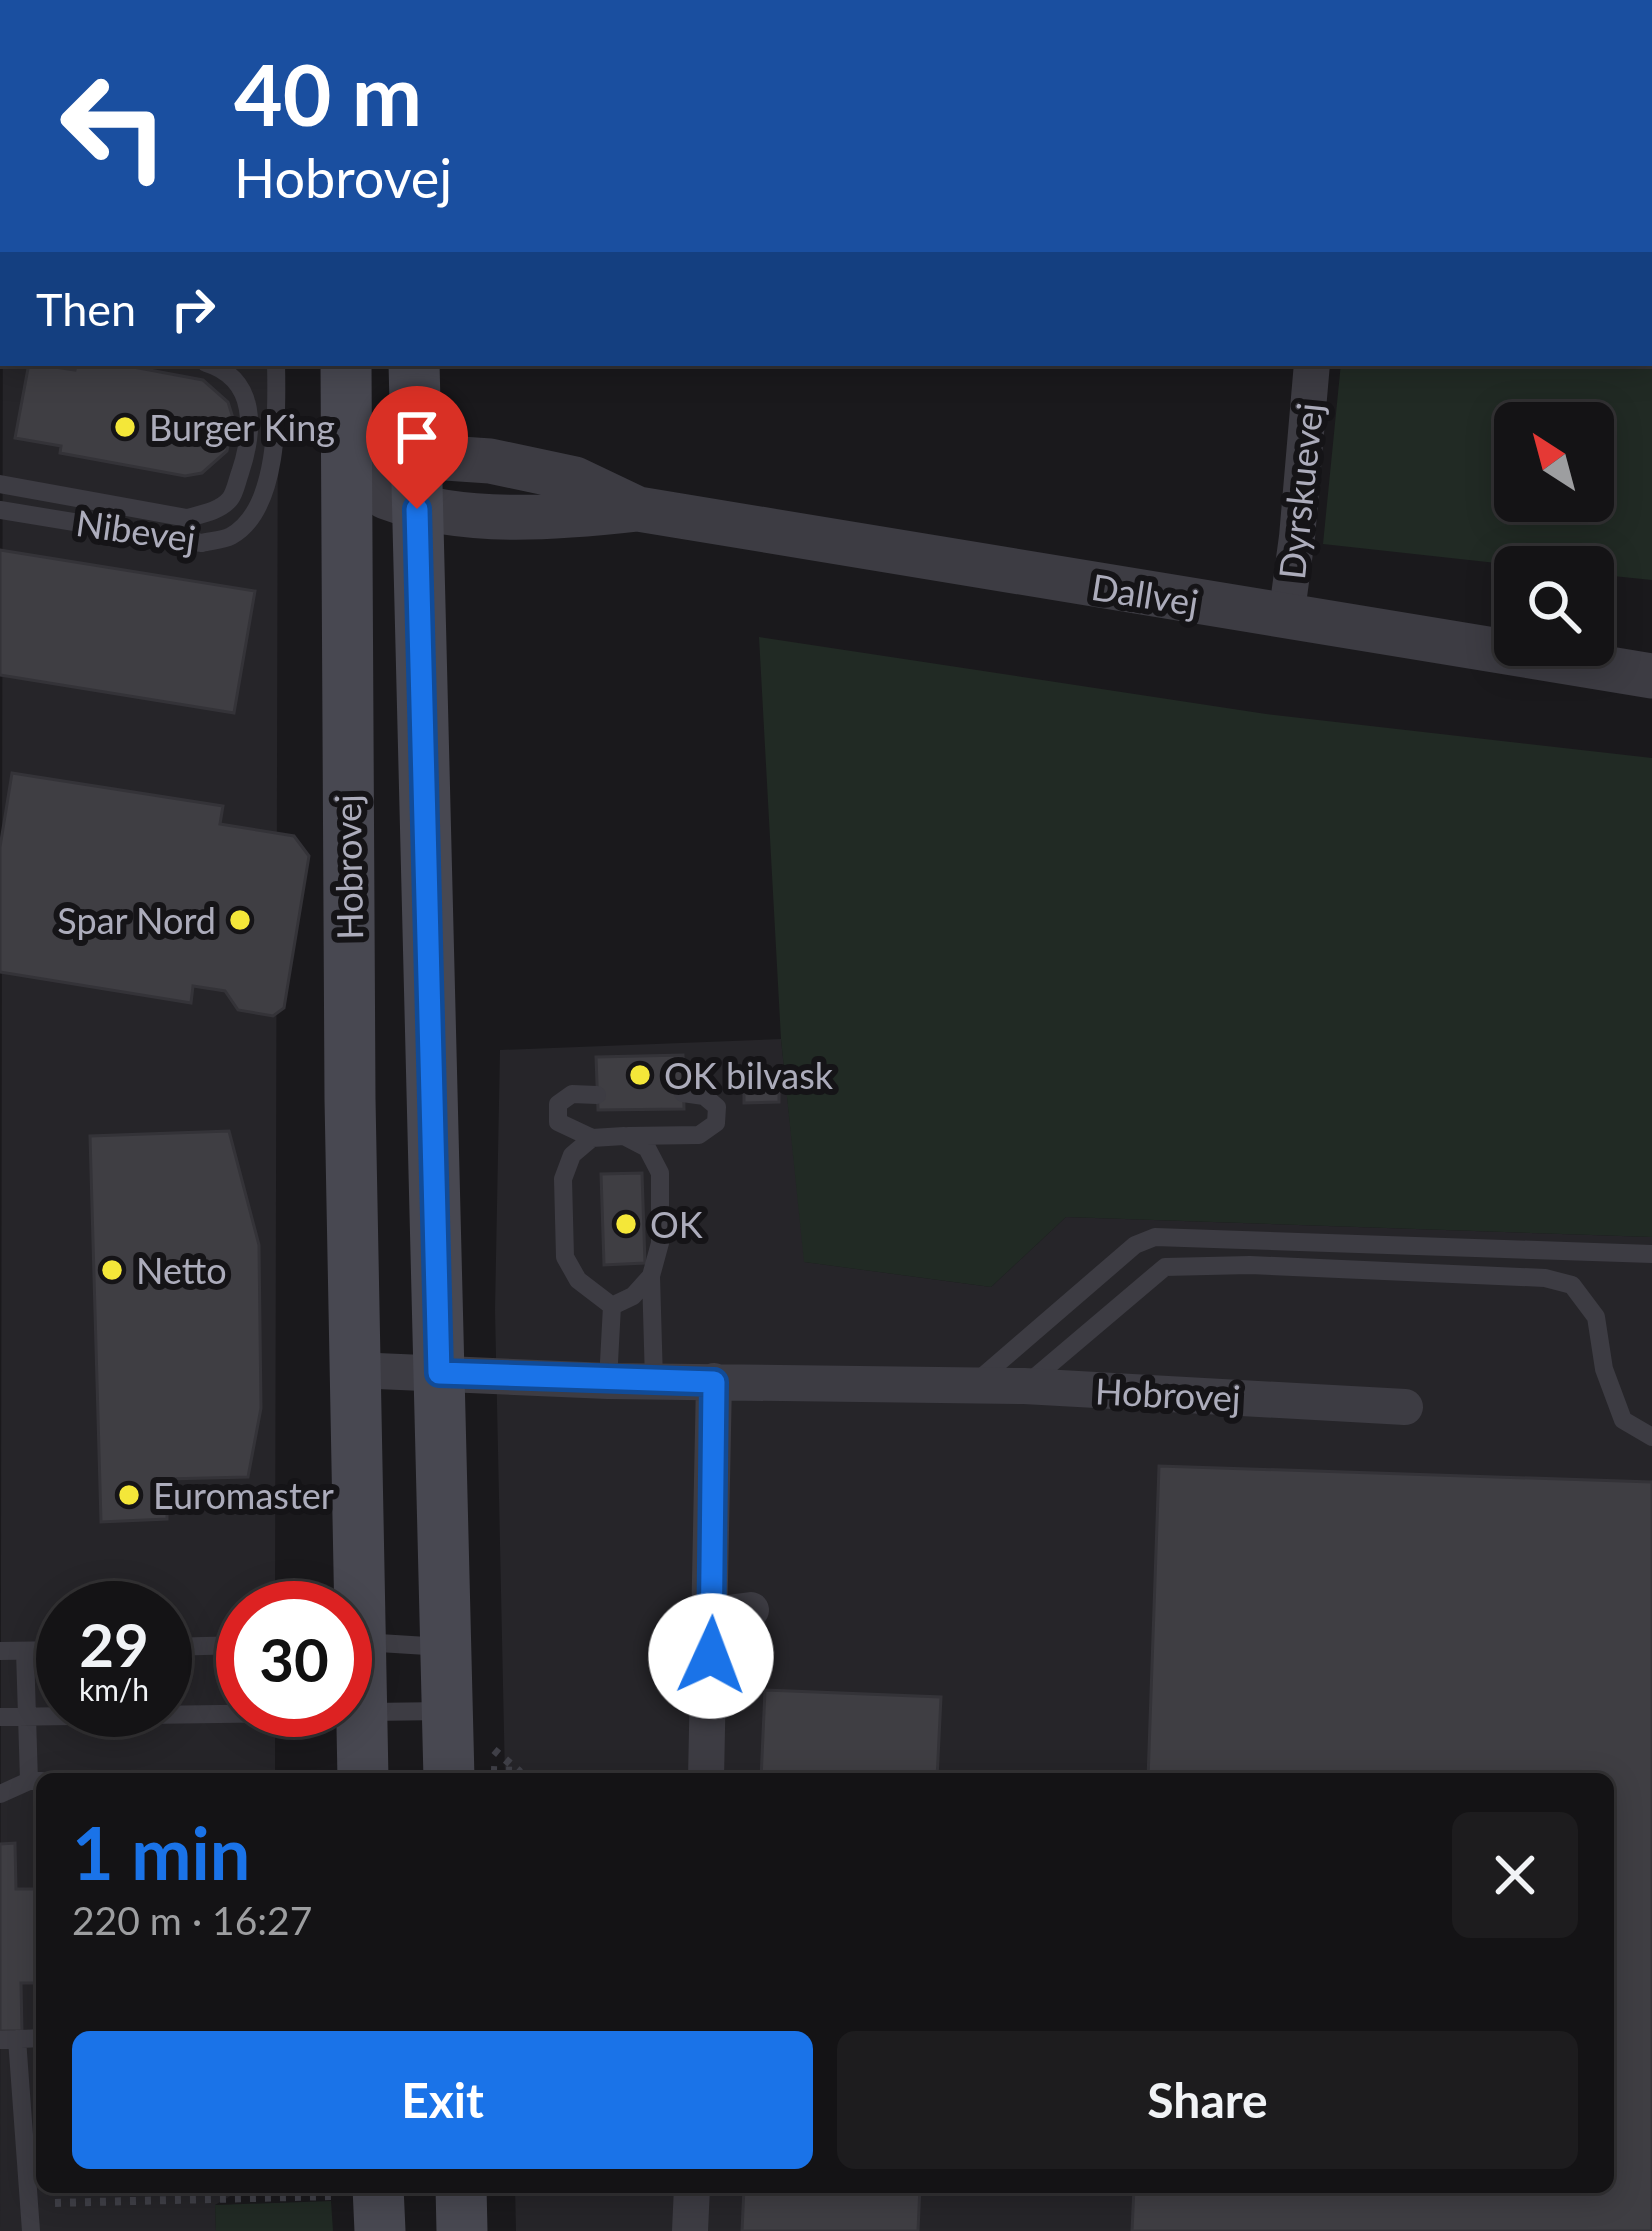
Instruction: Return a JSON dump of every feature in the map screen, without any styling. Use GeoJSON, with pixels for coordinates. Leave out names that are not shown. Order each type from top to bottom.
{"type":"FeatureCollection","features":[{"type":"Feature","properties":{"kind":"main road","name":"Hobrovej"},"geometry":{"type":"LineString","coordinates":[[346,366],[352,1581]]}},
{"type":"Feature","properties":{"kind":"main road"},"geometry":{"type":"LineString","coordinates":[[414,366],[449,1773]]}},
{"type":"Feature","properties":{"kind":"main road","name":"Hobrovej"},"geometry":{"type":"LineString","coordinates":[[363,1737],[364,1773]]}},
{"type":"Feature","properties":{"kind":"main road"},"geometry":{"type":"LineString","coordinates":[[460,2193],[462,2231]]}},
{"type":"Feature","properties":{"kind":"street","name":"Dyrskuevej"},"geometry":{"type":"LineString","coordinates":[[1286,618],[1298,537],[1312,366]]}},
{"type":"Feature","properties":{"kind":"street","name":"Dallvej"},"geometry":{"type":"LineString","coordinates":[[345,482],[416,456],[490,460],[575,479],[638,509],[1652,676]]}},
{"type":"Feature","properties":{"kind":"street","name":"Dallvej"},"geometry":{"type":"LineString","coordinates":[[345,482],[417,509],[561,518],[638,509]]}},
{"type":"Feature","properties":{"kind":"street","name":"Hobrovej"},"geometry":{"type":"LineString","coordinates":[[354,1370],[608,1381],[1024,1386],[1406,1407]]}},
{"type":"Feature","properties":{"kind":"street"},"geometry":{"type":"LineString","coordinates":[[706,1773],[714,1382]]}},
{"type":"Feature","properties":{"kind":"street"},"geometry":{"type":"LineString","coordinates":[[712,1615],[751,1610]]}},
{"type":"Feature","properties":{"kind":"street"},"geometry":{"type":"LineString","coordinates":[[690,2231],[692,2193]]}},
{"type":"Feature","properties":{"kind":"lane"},"geometry":{"type":"LineString","coordinates":[[0,484],[188,518],[213,511],[231,498],[249,447],[252,420],[237,384],[216,366]]}},
{"type":"Feature","properties":{"kind":"lane","name":"Nibevej"},"geometry":{"type":"LineString","coordinates":[[0,510],[202,543],[231,536],[256,509],[274,451],[276,366]]}},
{"type":"Feature","properties":{"kind":"lane"},"geometry":{"type":"LineString","coordinates":[[597,1095],[572,1094],[557,1104],[558,1122],[592,1138],[699,1135],[716,1124],[717,1107],[704,1096],[683,1094]]}},
{"type":"Feature","properties":{"kind":"lane"},"geometry":{"type":"LineString","coordinates":[[624,1136],[647,1148],[660,1173],[660,1243],[651,1276],[654,1381]]}},
{"type":"Feature","properties":{"kind":"lane"},"geometry":{"type":"LineString","coordinates":[[592,1138],[572,1155],[563,1179],[565,1257],[578,1280],[612,1306]]}},
{"type":"Feature","properties":{"kind":"lane"},"geometry":{"type":"LineString","coordinates":[[972,1386],[1136,1245],[1155,1237],[1652,1254]]}},
{"type":"Feature","properties":{"kind":"lane"},"geometry":{"type":"LineString","coordinates":[[1024,1386],[1165,1267],[1250,1265],[1545,1278],[1572,1285],[1597,1317],[1604,1369],[1623,1420],[1652,1437]]}},
{"type":"Feature","properties":{"kind":"lane"},"geometry":{"type":"LineString","coordinates":[[612,1306],[633,1296],[651,1276]]}},
{"type":"Feature","properties":{"kind":"lane"},"geometry":{"type":"LineString","coordinates":[[608,1381],[612,1306]]}},
{"type":"Feature","properties":{"kind":"lane"},"geometry":{"type":"LineString","coordinates":[[372,1643],[448,1647]]}},
{"type":"Feature","properties":{"kind":"lane"},"geometry":{"type":"LineString","coordinates":[[0,1794],[35,1781],[25,1651]]}},
{"type":"Feature","properties":{"kind":"lane"},"geometry":{"type":"LineString","coordinates":[[0,1652],[36,1651]]}},
{"type":"Feature","properties":{"kind":"lane"},"geometry":{"type":"LineString","coordinates":[[372,1710],[447,1711]]}},
{"type":"Feature","properties":{"kind":"lane"},"geometry":{"type":"LineString","coordinates":[[0,1718],[216,1713]]}},
{"type":"Feature","properties":{"kind":"lane"},"geometry":{"type":"LineString","coordinates":[[9,2039],[31,2224]]}},
{"type":"Feature","properties":{"kind":"path"},"geometry":{"type":"LineString","coordinates":[[289,2198],[293,2193]]}},
{"type":"Feature","properties":{"kind":"path"},"geometry":{"type":"LineString","coordinates":[[31,2224],[52,2203],[289,2198],[378,2205]]}},
{"type":"Feature","properties":{"kind":"shaded area"},"geometry":{"type":"Polygon","coordinates":[[[3,366],[278,366],[275,1581],[216,1581],[216,1737],[275,1737],[275,1773],[36,1773],[36,2193],[236,2193],[215,2205],[216,2231],[0,2231],[3,366]]]}},
{"type":"Feature","properties":{"kind":"shaded area"},"geometry":{"type":"Polygon","coordinates":[[[1341,366],[1652,366],[1652,580],[1614,576],[1614,546],[1494,546],[1494,563],[1323,544],[1341,366]]]}},
{"type":"Feature","properties":{"kind":"shaded area"},"geometry":{"type":"Polygon","coordinates":[[[759,637],[1266,714],[1652,758],[1652,1237],[1066,1217],[991,1287],[804,1262],[781,1039],[759,637]]]}},
{"type":"Feature","properties":{"kind":"shaded area"},"geometry":{"type":"Polygon","coordinates":[[[781,1039],[805,1262],[991,1287],[1066,1217],[1652,1237],[1652,2231],[516,2231],[515,2193],[1614,2193],[1614,1773],[505,1773],[495,1310],[500,1050],[781,1039]]]}},
{"type":"Feature","properties":{"kind":"shaded area"},"geometry":{"type":"Polygon","coordinates":[[[331,2201],[333,2231],[216,2231],[215,2205],[331,2201]]]}},
{"type":"Feature","properties":{"kind":"building","name":"Burger King"},"geometry":{"type":"Polygon","coordinates":[[[28,366],[75,370],[76,366],[128,366],[203,380],[228,402],[233,418],[227,451],[202,473],[185,476],[60,453],[61,446],[15,438],[28,366]]]}},
{"type":"Feature","properties":{"kind":"building"},"geometry":{"type":"Polygon","coordinates":[[[0,550],[255,591],[234,713],[0,675],[0,550]]]}},
{"type":"Feature","properties":{"kind":"building"},"geometry":{"type":"Polygon","coordinates":[[[12,773],[223,806],[220,824],[294,836],[309,856],[284,1008],[273,1016],[238,1010],[225,991],[193,986],[191,1003],[0,972],[0,847],[12,773]]]}},
{"type":"Feature","properties":{"kind":"building","name":"OK bilvask"},"geometry":{"type":"Polygon","coordinates":[[[683,1055],[684,1109],[598,1110],[596,1057],[683,1055]]]}},
{"type":"Feature","properties":{"kind":"building"},"geometry":{"type":"Polygon","coordinates":[[[744,1074],[779,1074],[779,1102],[744,1103],[744,1074]]]}},
{"type":"Feature","properties":{"kind":"building"},"geometry":{"type":"Polygon","coordinates":[[[229,1131],[259,1245],[261,1408],[248,1477],[167,1479],[167,1519],[101,1522],[90,1136],[229,1131]]]}},
{"type":"Feature","properties":{"kind":"building"},"geometry":{"type":"Polygon","coordinates":[[[642,1173],[645,1263],[604,1265],[601,1174],[642,1173]]]}},
{"type":"Feature","properties":{"kind":"building"},"geometry":{"type":"Polygon","coordinates":[[[1159,1466],[1652,1482],[1652,2231],[1132,2231],[1134,2193],[1614,2193],[1614,1773],[1148,1773],[1159,1466]]]}},
{"type":"Feature","properties":{"kind":"building"},"geometry":{"type":"Polygon","coordinates":[[[765,1690],[941,1697],[937,1773],[761,1773],[765,1690]]]}},
{"type":"Feature","properties":{"kind":"building"},"geometry":{"type":"Polygon","coordinates":[[[15,1843],[16,1889],[36,1889],[36,1983],[21,1983],[22,2031],[0,2031],[0,1844],[15,1843]]]}},
{"type":"Feature","properties":{"kind":"building"},"geometry":{"type":"Polygon","coordinates":[[[744,2193],[920,2193],[918,2231],[742,2231],[744,2193]]]}},
{"type":"Feature","properties":{"kind":"place","name":"Burger King"},"geometry":{"type":"Point","coordinates":[125,427]}},
{"type":"Feature","properties":{"kind":"place","name":"Spar Nord"},"geometry":{"type":"Point","coordinates":[240,920]}},
{"type":"Feature","properties":{"kind":"place","name":"OK bilvask"},"geometry":{"type":"Point","coordinates":[640,1075]}},
{"type":"Feature","properties":{"kind":"place","name":"OK"},"geometry":{"type":"Point","coordinates":[626,1224]}},
{"type":"Feature","properties":{"kind":"place","name":"Netto"},"geometry":{"type":"Point","coordinates":[112,1270]}},
{"type":"Feature","properties":{"kind":"place","name":"Euromaster"},"geometry":{"type":"Point","coordinates":[129,1495]}},
{"type":"Feature","properties":{"kind":"route"},"geometry":{"type":"LineString","coordinates":[[417,509],[439,1373],[714,1382],[711,1656]]}}]}
